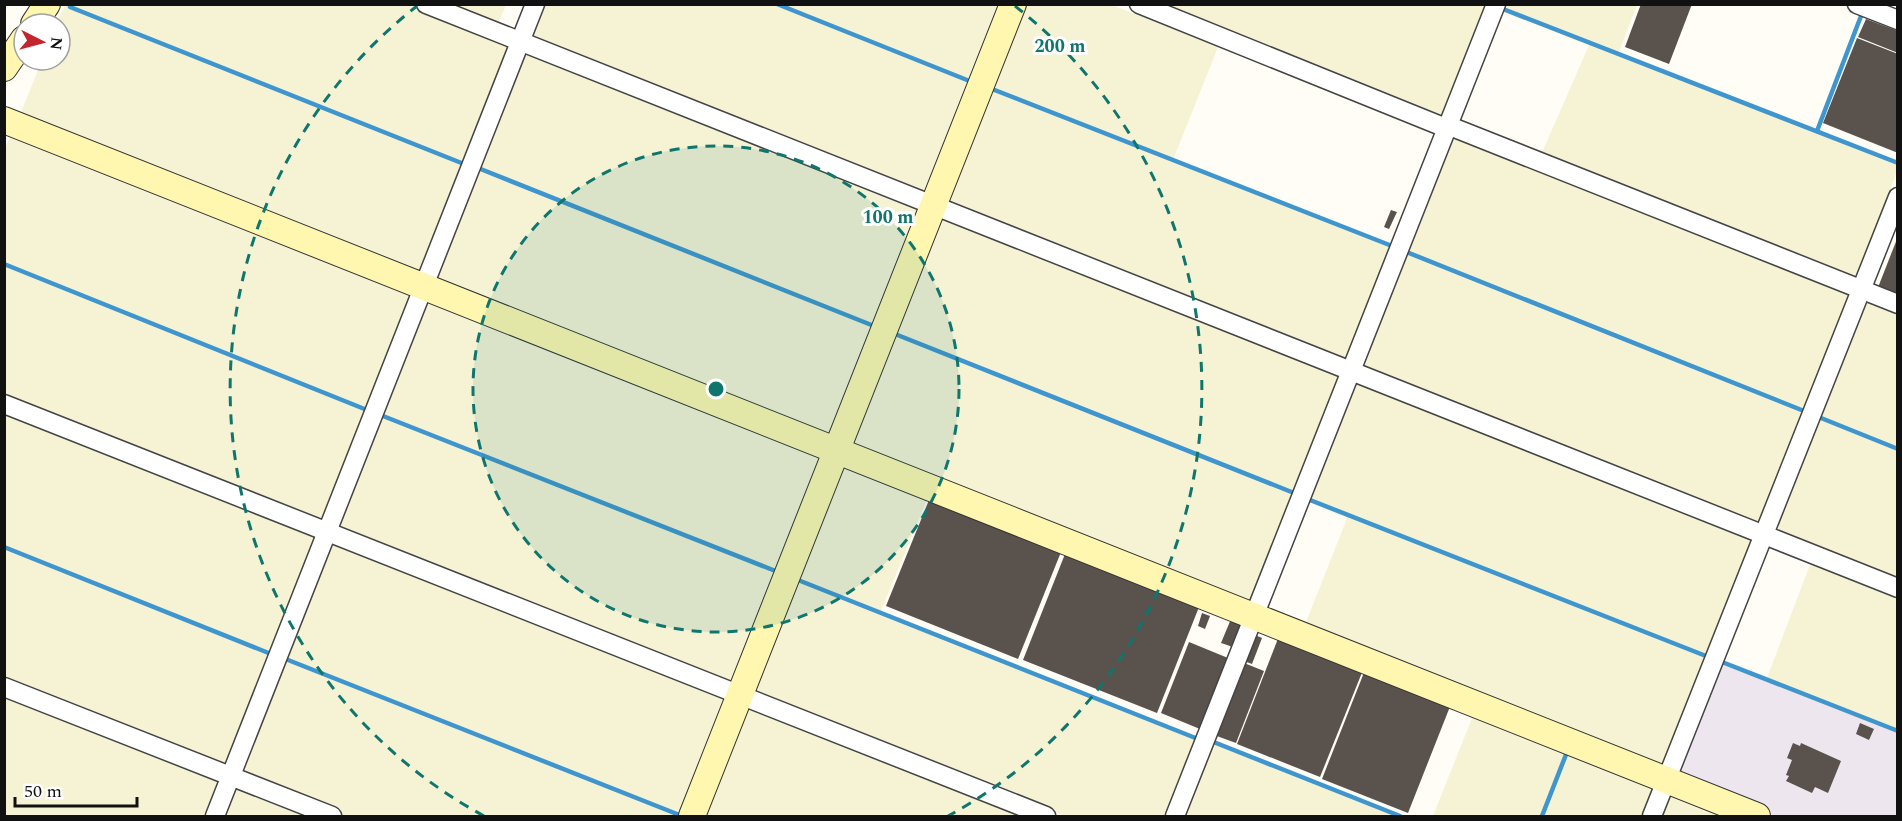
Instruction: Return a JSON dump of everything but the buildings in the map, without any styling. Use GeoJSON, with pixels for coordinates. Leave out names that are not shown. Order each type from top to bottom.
{"type":"FeatureCollection","features":[{"type":"Feature","properties":{"kind":"street"},"geometry":{"type":"LineString","coordinates":[[426,4],[1898,588]]}},
{"type":"Feature","properties":{"kind":"street"},"geometry":{"type":"LineString","coordinates":[[215,816],[535,4]]}},
{"type":"Feature","properties":{"kind":"street"},"geometry":{"type":"LineString","coordinates":[[692,816],[1013,4]]}},
{"type":"Feature","properties":{"kind":"street"},"geometry":{"type":"LineString","coordinates":[[1138,4],[1898,304]]}},
{"type":"Feature","properties":{"kind":"street"},"geometry":{"type":"LineString","coordinates":[[1174,816],[1496,4]]}},
{"type":"Feature","properties":{"kind":"street"},"geometry":{"type":"LineString","coordinates":[[1857,4],[1898,20]]}},
{"type":"Feature","properties":{"kind":"street"},"geometry":{"type":"LineString","coordinates":[[7,126],[423,285],[1757,816]]}},
{"type":"Feature","properties":{"kind":"street"},"geometry":{"type":"LineString","coordinates":[[1652,816],[1898,197]]}},
{"type":"Feature","properties":{"kind":"street"},"geometry":{"type":"LineString","coordinates":[[4,404],[1046,816]]}},
{"type":"Feature","properties":{"kind":"street"},"geometry":{"type":"LineString","coordinates":[[4,687],[332,816]]}},
{"type":"Feature","properties":{"kind":"shaded area"},"geometry":{"type":"Polygon","coordinates":[[[1504,4],[1637,5],[1618,54],[1897,163],[1897,171],[1859,275],[1852,280],[1540,157],[1590,43],[1503,9],[1504,4]]]}},
{"type":"Feature","properties":{"kind":"shaded area"},"geometry":{"type":"Polygon","coordinates":[[[65,5],[414,5],[508,42],[511,48],[422,273],[20,115],[37,72],[72,72],[72,12],[62,12],[65,5]]]}},
{"type":"Feature","properties":{"kind":"shaded area"},"geometry":{"type":"Polygon","coordinates":[[[441,5],[506,5],[497,26],[441,5]]]}},
{"type":"Feature","properties":{"kind":"shaded area"},"geometry":{"type":"Polygon","coordinates":[[[540,5],[1006,5],[930,196],[531,41],[529,33],[540,5]]]}},
{"type":"Feature","properties":{"kind":"shaded area"},"geometry":{"type":"Polygon","coordinates":[[[1022,5],[1112,5],[1218,47],[1173,160],[1392,246],[1350,359],[1341,361],[943,204],[1022,5]]]}},
{"type":"Feature","properties":{"kind":"shaded area"},"geometry":{"type":"Polygon","coordinates":[[[1154,5],[1489,5],[1444,119],[1154,5]]]}},
{"type":"Feature","properties":{"kind":"shaded area"},"geometry":{"type":"Polygon","coordinates":[[[527,50],[921,207],[829,439],[437,284],[432,276],[521,52],[527,50]]]}},
{"type":"Feature","properties":{"kind":"shaded area"},"geometry":{"type":"Polygon","coordinates":[[[12,132],[409,289],[412,299],[328,518],[319,523],[5,398],[4,151],[12,132]]]}},
{"type":"Feature","properties":{"kind":"shaded area"},"geometry":{"type":"Polygon","coordinates":[[[1449,132],[1854,294],[1758,526],[1361,369],[1449,132]]]}},
{"type":"Feature","properties":{"kind":"shaded area"},"geometry":{"type":"Polygon","coordinates":[[[943,215],[1340,372],[1342,378],[1253,606],[853,448],[850,440],[943,215]]]}},
{"type":"Feature","properties":{"kind":"shaded area"},"geometry":{"type":"Polygon","coordinates":[[[431,298],[822,453],[738,682],[729,685],[336,531],[423,301],[431,298]]]}},
{"type":"Feature","properties":{"kind":"shaded area"},"geometry":{"type":"Polygon","coordinates":[[[1866,299],[1897,312],[1897,581],[1774,534],[1866,299]]]}},
{"type":"Feature","properties":{"kind":"shaded area"},"geometry":{"type":"Polygon","coordinates":[[[1358,378],[1757,537],[1667,766],[1661,768],[1304,627],[1348,516],[1305,498],[1358,378]]]}},
{"type":"Feature","properties":{"kind":"shaded area"},"geometry":{"type":"Polygon","coordinates":[[[4,409],[317,533],[318,538],[228,767],[5,681],[4,409]]]}},
{"type":"Feature","properties":{"kind":"shaded area"},"geometry":{"type":"Polygon","coordinates":[[[846,464],[928,497],[880,613],[1198,739],[1168,816],[1065,816],[755,695],[752,688],[838,467],[846,464]]]}},
{"type":"Feature","properties":{"kind":"shaded area"},"geometry":{"type":"Polygon","coordinates":[[[328,541],[728,696],[685,816],[343,816],[240,776],[328,541]]]}},
{"type":"Feature","properties":{"kind":"shaded area"},"geometry":{"type":"Polygon","coordinates":[[[1811,562],[1897,597],[1897,730],[1767,678],[1811,562]]]}},
{"type":"Feature","properties":{"kind":"shaded area"},"geometry":{"type":"Polygon","coordinates":[[[1720,661],[1897,731],[1897,816],[1775,816],[1675,776],[1720,661]]]}},
{"type":"Feature","properties":{"kind":"shaded area"},"geometry":{"type":"Polygon","coordinates":[[[4,692],[220,777],[209,816],[5,816],[4,692]]]}},
{"type":"Feature","properties":{"kind":"shaded area"},"geometry":{"type":"Polygon","coordinates":[[[746,705],[1030,816],[701,816],[746,705]]]}},
{"type":"Feature","properties":{"kind":"shaded area"},"geometry":{"type":"Polygon","coordinates":[[[1474,713],[1658,786],[1646,816],[1433,816],[1474,713]]]}},
{"type":"Feature","properties":{"kind":"shaded area"},"geometry":{"type":"Polygon","coordinates":[[[1210,741],[1400,816],[1180,816],[1210,741]]]}},
{"type":"Feature","properties":{"kind":"shaded area"},"geometry":{"type":"Polygon","coordinates":[[[236,785],[316,816],[220,816],[236,785]]]}},
{"type":"Feature","properties":{"kind":"shaded area"},"geometry":{"type":"Polygon","coordinates":[[[1667,794],[1736,816],[1658,816],[1667,794]]]}},
{"type":"Feature","properties":{"kind":"waterway"},"geometry":{"type":"LineString","coordinates":[[777,4],[972,82]]}},
{"type":"Feature","properties":{"kind":"waterway"},"geometry":{"type":"LineString","coordinates":[[70,7],[464,164]]}},
{"type":"Feature","properties":{"kind":"waterway"},"geometry":{"type":"LineString","coordinates":[[1503,9],[1898,163]]}},
{"type":"Feature","properties":{"kind":"waterway"},"geometry":{"type":"LineString","coordinates":[[1817,131],[1861,16]]}},
{"type":"Feature","properties":{"kind":"waterway"},"geometry":{"type":"LineString","coordinates":[[992,89],[1392,246]]}},
{"type":"Feature","properties":{"kind":"waterway"},"geometry":{"type":"LineString","coordinates":[[478,168],[874,326]]}},
{"type":"Feature","properties":{"kind":"waterway"},"geometry":{"type":"LineString","coordinates":[[1404,251],[1804,411]]}},
{"type":"Feature","properties":{"kind":"waterway"},"geometry":{"type":"LineString","coordinates":[[4,264],[367,410]]}},
{"type":"Feature","properties":{"kind":"waterway"},"geometry":{"type":"LineString","coordinates":[[895,334],[1294,493]]}},
{"type":"Feature","properties":{"kind":"waterway"},"geometry":{"type":"LineString","coordinates":[[383,416],[778,572]]}},
{"type":"Feature","properties":{"kind":"waterway"},"geometry":{"type":"LineString","coordinates":[[1821,418],[1898,449]]}},
{"type":"Feature","properties":{"kind":"waterway"},"geometry":{"type":"LineString","coordinates":[[1310,500],[1706,656]]}},
{"type":"Feature","properties":{"kind":"waterway"},"geometry":{"type":"LineString","coordinates":[[4,547],[271,654]]}},
{"type":"Feature","properties":{"kind":"waterway"},"geometry":{"type":"LineString","coordinates":[[798,580],[1198,739]]}},
{"type":"Feature","properties":{"kind":"waterway"},"geometry":{"type":"LineString","coordinates":[[283,658],[682,816]]}},
{"type":"Feature","properties":{"kind":"waterway"},"geometry":{"type":"LineString","coordinates":[[1722,662],[1898,731]]}},
{"type":"Feature","properties":{"kind":"waterway"},"geometry":{"type":"LineString","coordinates":[[1211,741],[1400,816]]}},
{"type":"Feature","properties":{"kind":"waterway"},"geometry":{"type":"LineString","coordinates":[[1542,816],[1567,752]]}}]}
